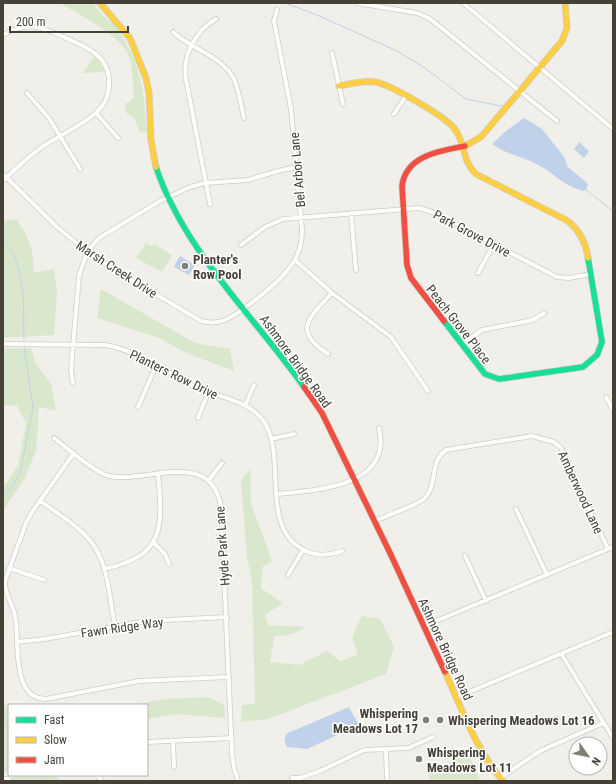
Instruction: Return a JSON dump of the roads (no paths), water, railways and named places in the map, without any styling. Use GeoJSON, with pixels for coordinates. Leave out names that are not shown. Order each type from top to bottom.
{"type":"FeatureCollection","features":[{"type":"Feature","properties":{"kind":"street","name":"Ashmore Bridge Road"},"geometry":{"type":"LineString","coordinates":[[100,3],[130,38],[146,78],[151,107],[152,150],[157,170],[167,197],[192,242],[314,401],[329,426],[486,759],[501,779]]}},
{"type":"Feature","properties":{"kind":"street"},"geometry":{"type":"LineString","coordinates":[[357,3],[378,5],[417,13],[429,18],[556,121]]}},
{"type":"Feature","properties":{"kind":"street"},"geometry":{"type":"LineString","coordinates":[[463,3],[613,130]]}},
{"type":"Feature","properties":{"kind":"street","name":"Peach Grove Place"},"geometry":{"type":"LineString","coordinates":[[461,147],[464,161],[476,174],[568,221],[577,228],[586,245],[602,342],[597,355],[588,364],[577,368],[511,378],[494,379],[484,374],[411,278],[407,265],[403,208],[402,182],[405,173],[410,167],[434,152],[473,144],[481,137],[540,68],[565,35],[567,21],[565,3]]}},
{"type":"Feature","properties":{"kind":"street","name":"Bel Arbor Lane"},"geometry":{"type":"LineString","coordinates":[[243,308],[284,275],[295,260],[302,240],[291,109],[274,21],[277,10]]}},
{"type":"Feature","properties":{"kind":"street"},"geometry":{"type":"LineString","coordinates":[[210,204],[185,75],[186,60],[191,46],[202,30],[216,19]]}},
{"type":"Feature","properties":{"kind":"street","name":"Marsh Creek Drive"},"geometry":{"type":"LineString","coordinates":[[3,35],[22,26],[38,27],[80,45],[97,55],[106,68],[109,85],[104,103],[96,113],[30,156],[4,178],[56,226],[87,252],[201,321],[220,321],[243,308]]}},
{"type":"Feature","properties":{"kind":"street"},"geometry":{"type":"LineString","coordinates":[[173,32],[191,46],[219,62],[230,73],[236,85],[244,118]]}},
{"type":"Feature","properties":{"kind":"street"},"geometry":{"type":"LineString","coordinates":[[332,53],[343,104]]}},
{"type":"Feature","properties":{"kind":"street"},"geometry":{"type":"LineString","coordinates":[[339,86],[372,81],[387,85],[452,126],[459,137],[461,147]]}},
{"type":"Feature","properties":{"kind":"street"},"geometry":{"type":"LineString","coordinates":[[27,93],[42,109],[80,169]]}},
{"type":"Feature","properties":{"kind":"street"},"geometry":{"type":"LineString","coordinates":[[394,114],[406,96]]}},
{"type":"Feature","properties":{"kind":"street"},"geometry":{"type":"LineString","coordinates":[[96,113],[118,138]]}},
{"type":"Feature","properties":{"kind":"street"},"geometry":{"type":"LineString","coordinates":[[74,383],[72,370],[79,276],[87,252],[105,233],[167,197],[190,187],[205,183],[248,180],[278,170],[296,167]]}},
{"type":"Feature","properties":{"kind":"street","name":"Park Grove Drive"},"geometry":{"type":"LineString","coordinates":[[241,245],[270,224],[283,219],[351,212],[419,208],[432,212],[557,277],[569,278],[591,274]]}},
{"type":"Feature","properties":{"kind":"street"},"geometry":{"type":"LineString","coordinates":[[351,212],[356,270]]}},
{"type":"Feature","properties":{"kind":"street"},"geometry":{"type":"LineString","coordinates":[[478,273],[494,244]]}},
{"type":"Feature","properties":{"kind":"street"},"geometry":{"type":"LineString","coordinates":[[295,260],[332,293],[391,337],[428,391]]}},
{"type":"Feature","properties":{"kind":"street"},"geometry":{"type":"LineString","coordinates":[[328,354],[312,342],[308,335],[307,327],[311,316],[332,293]]}},
{"type":"Feature","properties":{"kind":"street"},"geometry":{"type":"LineString","coordinates":[[461,345],[482,330],[532,320],[544,313]]}},
{"type":"Feature","properties":{"kind":"street","name":"Planters Row Drive"},"geometry":{"type":"LineString","coordinates":[[3,344],[74,345],[117,348],[132,353],[208,393],[245,406],[262,420],[271,439],[280,519],[283,530],[292,542],[303,550]]}},
{"type":"Feature","properties":{"kind":"street"},"geometry":{"type":"LineString","coordinates":[[138,407],[156,366]]}},
{"type":"Feature","properties":{"kind":"street"},"geometry":{"type":"LineString","coordinates":[[245,406],[254,385]]}},
{"type":"Feature","properties":{"kind":"street"},"geometry":{"type":"LineString","coordinates":[[198,418],[208,393]]}},
{"type":"Feature","properties":{"kind":"street"},"geometry":{"type":"LineString","coordinates":[[606,397],[613,410]]}},
{"type":"Feature","properties":{"kind":"street"},"geometry":{"type":"LineString","coordinates":[[277,494],[325,488],[353,479],[370,470],[376,463],[380,447],[379,428]]}},
{"type":"Feature","properties":{"kind":"street"},"geometry":{"type":"LineString","coordinates":[[271,439],[294,434]]}},
{"type":"Feature","properties":{"kind":"street","name":"Amberwood Lane"},"geometry":{"type":"LineString","coordinates":[[374,522],[425,498],[431,486],[436,460],[446,450],[536,436],[554,442],[561,448],[608,549]]}},
{"type":"Feature","properties":{"kind":"street"},"geometry":{"type":"LineString","coordinates":[[54,438],[98,471],[108,476],[187,472],[200,476],[208,481],[222,463]]}},
{"type":"Feature","properties":{"kind":"street"},"geometry":{"type":"LineString","coordinates":[[74,453],[26,523],[9,568],[5,585],[15,613],[18,665],[25,687],[31,695],[41,699],[139,681],[229,678]]}},
{"type":"Feature","properties":{"kind":"street"},"geometry":{"type":"LineString","coordinates":[[104,569],[132,561],[146,551],[153,542],[158,533],[161,516],[158,474]]}},
{"type":"Feature","properties":{"kind":"street","name":"Hyde Park Lane"},"geometry":{"type":"LineString","coordinates":[[208,481],[218,495],[221,507],[232,738],[234,768],[238,781]]}},
{"type":"Feature","properties":{"kind":"street"},"geometry":{"type":"LineString","coordinates":[[40,501],[88,538],[98,553],[104,569],[115,625]]}},
{"type":"Feature","properties":{"kind":"street"},"geometry":{"type":"LineString","coordinates":[[516,509],[547,575]]}},
{"type":"Feature","properties":{"kind":"street"},"geometry":{"type":"LineString","coordinates":[[153,542],[165,554],[169,564]]}},
{"type":"Feature","properties":{"kind":"street"},"geometry":{"type":"LineString","coordinates":[[424,626],[613,547]]}},
{"type":"Feature","properties":{"kind":"street"},"geometry":{"type":"LineString","coordinates":[[288,575],[303,550],[322,555],[342,552]]}},
{"type":"Feature","properties":{"kind":"street"},"geometry":{"type":"LineString","coordinates":[[465,556],[486,601]]}},
{"type":"Feature","properties":{"kind":"street"},"geometry":{"type":"LineString","coordinates":[[9,568],[44,580]]}},
{"type":"Feature","properties":{"kind":"street","name":"Fawn Ridge Way"},"geometry":{"type":"LineString","coordinates":[[17,642],[45,640],[146,620],[227,617]]}},
{"type":"Feature","properties":{"kind":"street"},"geometry":{"type":"LineString","coordinates":[[457,697],[562,655],[613,632]]}},
{"type":"Feature","properties":{"kind":"street"},"geometry":{"type":"LineString","coordinates":[[562,655],[613,738]]}},
{"type":"Feature","properties":{"kind":"street"},"geometry":{"type":"LineString","coordinates":[[501,779],[540,751],[603,723]]}},
{"type":"Feature","properties":{"kind":"street"},"geometry":{"type":"LineString","coordinates":[[292,778],[300,778],[320,771],[364,750],[408,748],[433,737]]}},
{"type":"Feature","properties":{"kind":"street"},"geometry":{"type":"LineString","coordinates":[[148,742],[232,738]]}},
{"type":"Feature","properties":{"kind":"street"},"geometry":{"type":"LineString","coordinates":[[173,741],[174,767]]}},
{"type":"Feature","properties":{"kind":"street"},"geometry":{"type":"LineString","coordinates":[[386,750],[387,781]]}},
{"type":"Feature","properties":{"kind":"street"},"geometry":{"type":"LineString","coordinates":[[3,779],[8,779]]}},
{"type":"Feature","properties":{"kind":"water"},"geometry":{"type":"Polygon","coordinates":[[[524,118],[542,129],[565,158],[567,166],[588,184],[586,190],[584,191],[571,187],[544,168],[492,144],[506,131],[524,118]]]}},
{"type":"Feature","properties":{"kind":"water"},"geometry":{"type":"Polygon","coordinates":[[[579,142],[589,151],[584,158],[574,149],[579,142]]]}},
{"type":"Feature","properties":{"kind":"water","name":"Planter's Row Pool"},"geometry":{"type":"Polygon","coordinates":[[[180,256],[195,265],[189,275],[174,267],[180,256]]]}},
{"type":"Feature","properties":{"kind":"water"},"geometry":{"type":"Polygon","coordinates":[[[349,707],[359,725],[307,749],[287,747],[284,740],[288,733],[349,707]]]}},
{"type":"Feature","properties":{"kind":"waterway"},"geometry":{"type":"LineString","coordinates":[[285,3],[317,15],[397,51],[425,68],[466,99],[501,106]]}},
{"type":"Feature","properties":{"kind":"waterway"},"geometry":{"type":"LineString","coordinates":[[586,190],[613,211]]}},
{"type":"Feature","properties":{"kind":"waterway"},"geometry":{"type":"LineString","coordinates":[[3,242],[11,251],[20,274],[23,302],[24,340]]}},
{"type":"Feature","properties":{"kind":"waterway"},"geometry":{"type":"LineString","coordinates":[[3,496],[10,490],[20,473],[33,408],[24,347]]}},
{"type":"Feature","properties":{"kind":"waterway"},"geometry":{"type":"LineString","coordinates":[[3,717],[8,724]]}},
{"type":"Feature","properties":{"kind":"waterway"},"geometry":{"type":"LineString","coordinates":[[41,776],[44,781]]}},
{"type":"Feature","properties":{"kind":"place","name":"Planter's Row Pool"},"geometry":{"type":"Point","coordinates":[185,266]}},
{"type":"Feature","properties":{"kind":"place","name":"Whispering Meadows Lot 17"},"geometry":{"type":"Point","coordinates":[426,720]}},
{"type":"Feature","properties":{"kind":"place","name":"Whispering Meadows Lot 16"},"geometry":{"type":"Point","coordinates":[440,720]}},
{"type":"Feature","properties":{"kind":"place","name":"Whispering Meadows Lot 11"},"geometry":{"type":"Point","coordinates":[419,759]}}]}
